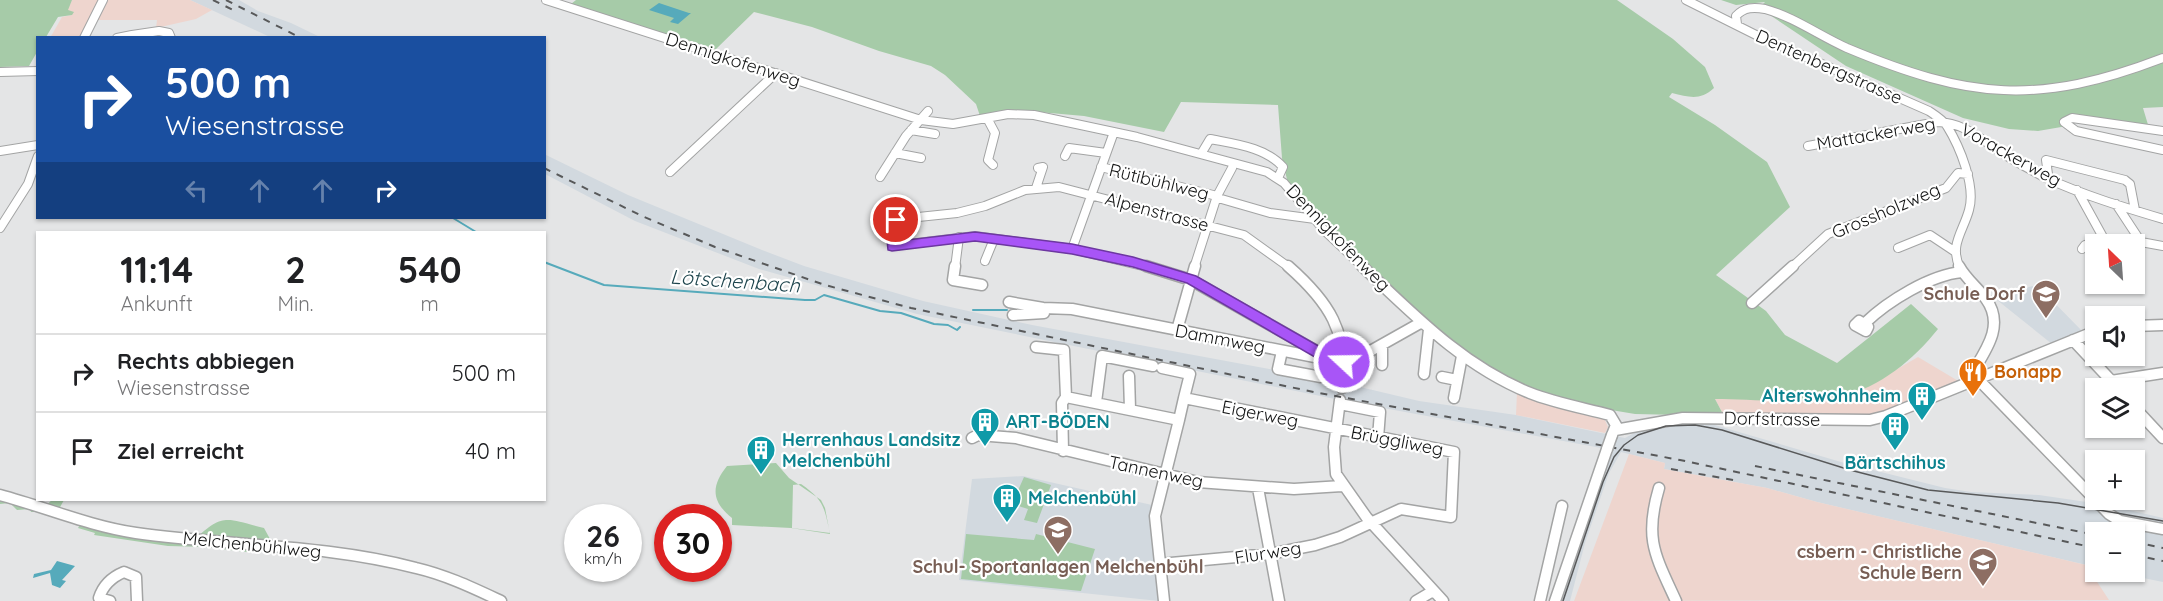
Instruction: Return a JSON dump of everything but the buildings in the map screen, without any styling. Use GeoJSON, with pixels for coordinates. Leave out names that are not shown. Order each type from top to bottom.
{"type":"FeatureCollection","features":[{"type":"Feature","properties":{"kind":"street"},"geometry":{"type":"LineString","coordinates":[[85,36],[103,0]]}},
{"type":"Feature","properties":{"kind":"street","name":"Dennigkofenweg"},"geometry":{"type":"LineString","coordinates":[[546,0],[921,120],[953,124],[1030,114],[1114,132],[1255,168],[1278,178],[1315,219],[1425,325],[1462,356],[1486,372],[1532,394],[1607,414],[1616,422],[1614,432]]}},
{"type":"Feature","properties":{"kind":"street"},"geometry":{"type":"LineString","coordinates":[[1686,0],[1737,24]]}},
{"type":"Feature","properties":{"kind":"street","name":"Dentenbergstrasse"},"geometry":{"type":"LineString","coordinates":[[1944,122],[1929,111],[1737,24],[1736,16],[1742,10],[1768,9],[1835,42],[1914,75],[1981,91],[2057,90],[2125,72],[2163,58]]}},
{"type":"Feature","properties":{"kind":"street"},"geometry":{"type":"LineString","coordinates":[[132,36],[162,31],[169,33],[170,36]]}},
{"type":"Feature","properties":{"kind":"street"},"geometry":{"type":"LineString","coordinates":[[0,72],[36,71]]}},
{"type":"Feature","properties":{"kind":"street"},"geometry":{"type":"LineString","coordinates":[[670,172],[776,73]]}},
{"type":"Feature","properties":{"kind":"street"},"geometry":{"type":"LineString","coordinates":[[880,177],[911,130],[928,111]]}},
{"type":"Feature","properties":{"kind":"street"},"geometry":{"type":"LineString","coordinates":[[987,118],[995,133],[989,146],[991,151],[988,160],[993,165]]}},
{"type":"Feature","properties":{"kind":"street"},"geometry":{"type":"LineString","coordinates":[[2163,130],[2072,118],[2064,122],[2076,131],[2163,150]]}},
{"type":"Feature","properties":{"kind":"street"},"geometry":{"type":"LineString","coordinates":[[1944,122],[1971,181],[1971,203],[1954,251]]}},
{"type":"Feature","properties":{"kind":"street","name":"Mattackerweg"},"geometry":{"type":"LineString","coordinates":[[1808,146],[1944,122]]}},
{"type":"Feature","properties":{"kind":"street","name":"Vorackerweg"},"geometry":{"type":"LineString","coordinates":[[1944,122],[1955,123],[2033,171],[2077,190],[2163,219]]}},
{"type":"Feature","properties":{"kind":"street"},"geometry":{"type":"LineString","coordinates":[[911,130],[934,134]]}},
{"type":"Feature","properties":{"kind":"street"},"geometry":{"type":"LineString","coordinates":[[1072,249],[1114,132]]}},
{"type":"Feature","properties":{"kind":"street"},"geometry":{"type":"LineString","coordinates":[[1201,154],[1210,140],[1263,152],[1274,157],[1283,167],[1278,178]]}},
{"type":"Feature","properties":{"kind":"street"},"geometry":{"type":"LineString","coordinates":[[0,152],[36,145]]}},
{"type":"Feature","properties":{"kind":"street"},"geometry":{"type":"LineString","coordinates":[[1065,156],[1070,148],[1106,153]]}},
{"type":"Feature","properties":{"kind":"street"},"geometry":{"type":"LineString","coordinates":[[895,153],[921,158]]}},
{"type":"Feature","properties":{"kind":"street"},"geometry":{"type":"LineString","coordinates":[[2048,174],[2046,160],[2126,180],[2130,184],[2135,210]]}},
{"type":"Feature","properties":{"kind":"street"},"geometry":{"type":"LineString","coordinates":[[0,228],[26,187],[36,161]]}},
{"type":"Feature","properties":{"kind":"street"},"geometry":{"type":"LineString","coordinates":[[1036,188],[1043,167],[1038,168]]}},
{"type":"Feature","properties":{"kind":"street","name":"Rütibühlweg"},"geometry":{"type":"LineString","coordinates":[[1101,167],[1270,213],[1315,219]]}},
{"type":"Feature","properties":{"kind":"street"},"geometry":{"type":"LineString","coordinates":[[1177,330],[1206,226],[1217,197],[1232,168]]}},
{"type":"Feature","properties":{"kind":"street","name":"Grossholzweg"},"geometry":{"type":"LineString","coordinates":[[1752,303],[1828,234],[1946,188],[1958,173],[1968,174]]}},
{"type":"Feature","properties":{"kind":"street","name":"Alpenstrasse"},"geometry":{"type":"LineString","coordinates":[[880,220],[971,211],[1036,188],[1059,187],[1244,235],[1259,243],[1305,284],[1327,309],[1338,329],[1344,362],[1342,388]]}},
{"type":"Feature","properties":{"kind":"street","name":"Vorackerweg"},"geometry":{"type":"LineString","coordinates":[[2077,190],[2104,239],[2085,245],[2082,249]]}},
{"type":"Feature","properties":{"kind":"street"},"geometry":{"type":"LineString","coordinates":[[2116,204],[2141,242],[2163,246]]}},
{"type":"Feature","properties":{"kind":"street"},"geometry":{"type":"LineString","coordinates":[[892,220],[892,246],[959,237],[994,239],[1072,249],[1133,262],[1191,280],[1328,360],[1321,377],[1278,369],[1282,351]]}},
{"type":"Feature","properties":{"kind":"street"},"geometry":{"type":"LineString","coordinates":[[1898,248],[1930,235],[1954,251],[1962,272],[1987,300],[1996,323],[1993,337],[1972,371],[1977,381],[2109,514],[2120,521],[2163,529]]}},
{"type":"Feature","properties":{"kind":"street"},"geometry":{"type":"LineString","coordinates":[[959,237],[953,280],[982,285]]}},
{"type":"Feature","properties":{"kind":"street"},"geometry":{"type":"LineString","coordinates":[[985,261],[994,239]]}},
{"type":"Feature","properties":{"kind":"street"},"geometry":{"type":"LineString","coordinates":[[1865,323],[1875,312],[1892,300],[1951,273],[1962,272]]}},
{"type":"Feature","properties":{"kind":"street","name":"Dammweg"},"geometry":{"type":"LineString","coordinates":[[1009,302],[1043,309],[1072,309],[1344,362]]}},
{"type":"Feature","properties":{"kind":"street"},"geometry":{"type":"LineString","coordinates":[[1013,315],[1085,313]]}},
{"type":"Feature","properties":{"kind":"street"},"geometry":{"type":"LineString","coordinates":[[1344,362],[1355,360],[1425,325],[1424,374]]}},
{"type":"Feature","properties":{"kind":"street"},"geometry":{"type":"LineString","coordinates":[[2145,326],[2163,325]]}},
{"type":"Feature","properties":{"kind":"street","name":"Dorfstrasse"},"geometry":{"type":"LineString","coordinates":[[1614,432],[1683,418],[1870,420],[1977,381],[2085,335]]}},
{"type":"Feature","properties":{"kind":"street"},"geometry":{"type":"LineString","coordinates":[[2073,340],[2108,378]]}},
{"type":"Feature","properties":{"kind":"street"},"geometry":{"type":"LineString","coordinates":[[1382,345],[1382,365]]}},
{"type":"Feature","properties":{"kind":"street"},"geometry":{"type":"LineString","coordinates":[[1036,347],[1064,350],[1066,397],[1062,403],[1062,451]]}},
{"type":"Feature","properties":{"kind":"street"},"geometry":{"type":"LineString","coordinates":[[1096,402],[1102,356],[1190,374],[1155,516],[1164,601]]}},
{"type":"Feature","properties":{"kind":"street"},"geometry":{"type":"LineString","coordinates":[[1454,398],[1462,356]]}},
{"type":"Feature","properties":{"kind":"street"},"geometry":{"type":"LineString","coordinates":[[2143,378],[2163,373]]}},
{"type":"Feature","properties":{"kind":"street"},"geometry":{"type":"LineString","coordinates":[[1130,376],[1130,409]]}},
{"type":"Feature","properties":{"kind":"street"},"geometry":{"type":"LineString","coordinates":[[1442,377],[1457,380]]}},
{"type":"Feature","properties":{"kind":"street"},"geometry":{"type":"LineString","coordinates":[[1066,397],[1179,420]]}},
{"type":"Feature","properties":{"kind":"street","name":"Eigerweg"},"geometry":{"type":"LineString","coordinates":[[1184,398],[1337,429]]}},
{"type":"Feature","properties":{"kind":"street"},"geometry":{"type":"LineString","coordinates":[[1378,438],[1380,412],[1340,402],[1335,467],[1342,486],[1443,601]]}},
{"type":"Feature","properties":{"kind":"street"},"geometry":{"type":"LineString","coordinates":[[2145,419],[2163,438]]}},
{"type":"Feature","properties":{"kind":"street","name":"Brüggliweg"},"geometry":{"type":"LineString","coordinates":[[1337,429],[1454,452],[1451,516],[1401,508],[1373,523]]}},
{"type":"Feature","properties":{"kind":"street"},"geometry":{"type":"LineString","coordinates":[[1554,601],[1614,432]]}},
{"type":"Feature","properties":{"kind":"street","name":"Tannenweg"},"geometry":{"type":"LineString","coordinates":[[972,438],[978,435],[1016,438],[1164,476],[1206,483],[1258,488],[1316,489],[1342,486]]}},
{"type":"Feature","properties":{"kind":"street"},"geometry":{"type":"LineString","coordinates":[[1258,488],[1279,601]]}},
{"type":"Feature","properties":{"kind":"street"},"geometry":{"type":"LineString","coordinates":[[1659,488],[1651,515],[1650,541],[1658,566],[1676,601]]}},
{"type":"Feature","properties":{"kind":"street","name":"Melchenbühlweg"},"geometry":{"type":"LineString","coordinates":[[0,495],[135,533],[390,561],[478,588],[501,601]]}},
{"type":"Feature","properties":{"kind":"street"},"geometry":{"type":"LineString","coordinates":[[1540,601],[1551,565],[1562,506]]}},
{"type":"Feature","properties":{"kind":"street","name":"Flurweg"},"geometry":{"type":"LineString","coordinates":[[1160,564],[1269,554],[1326,542],[1373,523]]}},
{"type":"Feature","properties":{"kind":"street"},"geometry":{"type":"LineString","coordinates":[[110,601],[99,598],[100,594],[115,576],[124,572],[136,577],[137,601]]}},
{"type":"Feature","properties":{"kind":"street"},"geometry":{"type":"LineString","coordinates":[[1416,601],[1433,591]]}},
{"type":"Feature","properties":{"kind":"shaded area"},"geometry":{"type":"Polygon","coordinates":[[[72,0],[190,0],[212,10],[196,19],[156,28],[157,20],[90,20],[82,36],[51,36],[62,17],[72,15],[67,10],[72,0]]]}},
{"type":"Feature","properties":{"kind":"shaded area"},"geometry":{"type":"Polygon","coordinates":[[[190,0],[239,0],[258,11],[318,36],[268,36],[190,0]]]}},
{"type":"Feature","properties":{"kind":"shaded area"},"geometry":{"type":"Polygon","coordinates":[[[546,155],[628,195],[762,250],[804,266],[923,301],[1032,325],[1339,382],[1419,401],[1516,415],[1625,438],[1640,430],[1681,422],[1708,423],[1841,462],[1945,488],[1971,492],[2039,495],[2085,502],[2085,510],[2129,510],[2163,518],[2163,582],[2145,578],[2145,522],[2085,522],[2085,565],[1817,502],[1767,488],[1664,469],[1665,463],[1621,452],[1609,473],[1585,543],[1570,601],[1560,601],[1612,450],[1340,400],[917,314],[759,269],[635,221],[546,175],[546,155]]]}},
{"type":"Feature","properties":{"kind":"shaded area","name":"Schule Dorf"},"geometry":{"type":"Polygon","coordinates":[[[2037,285],[2082,331],[2052,344],[1992,296],[2037,285]]]}},
{"type":"Feature","properties":{"kind":"shaded area"},"geometry":{"type":"Polygon","coordinates":[[[1918,357],[1965,385],[1886,416],[1724,416],[1715,399],[1811,399],[1841,396],[1868,386],[1918,357]]]}},
{"type":"Feature","properties":{"kind":"shaded area"},"geometry":{"type":"Polygon","coordinates":[[[1517,392],[1604,418],[1608,427],[1605,433],[1516,415],[1517,392]]]}},
{"type":"Feature","properties":{"kind":"shaded area"},"geometry":{"type":"Polygon","coordinates":[[[1629,454],[1665,463],[1664,469],[1767,488],[1817,502],[2085,565],[2085,582],[2097,582],[2109,600],[1574,601],[1629,454]]]}},
{"type":"Feature","properties":{"kind":"shaded area","name":"Schul- Sportanlagen Melchenbühl"},"geometry":{"type":"Polygon","coordinates":[[[1023,476],[1152,505],[1150,516],[1159,601],[959,580],[972,479],[1023,476]]]}},
{"type":"Feature","properties":{"kind":"green space"},"geometry":{"type":"Polygon","coordinates":[[[0,0],[72,0],[68,10],[74,12],[72,15],[58,17],[47,36],[36,36],[36,54],[29,66],[0,67],[0,0]]]}},
{"type":"Feature","properties":{"kind":"green space"},"geometry":{"type":"Polygon","coordinates":[[[576,0],[1617,0],[1673,39],[1705,67],[1714,88],[1699,96],[1689,97],[1672,93],[1669,97],[1715,125],[1767,162],[1790,207],[1716,275],[1766,311],[1785,335],[1837,363],[1911,304],[1938,329],[1895,371],[1869,386],[1841,396],[1795,401],[1715,399],[1724,416],[1635,414],[1605,409],[1532,391],[1454,350],[1324,230],[1289,188],[1282,158],[1278,105],[1181,102],[1164,132],[1084,116],[1016,110],[980,116],[976,104],[945,75],[931,66],[879,51],[812,27],[754,12],[715,50],[571,4],[576,0]]]}},
{"type":"Feature","properties":{"kind":"green space"},"geometry":{"type":"Polygon","coordinates":[[[1721,0],[2163,0],[2163,107],[2143,108],[2149,128],[2072,118],[2067,126],[2038,131],[2009,129],[1963,118],[1846,66],[1767,13],[1763,4],[1765,2],[1736,5],[1721,0]]]}},
{"type":"Feature","properties":{"kind":"green space"},"geometry":{"type":"Polygon","coordinates":[[[776,463],[789,478],[798,484],[793,485],[792,528],[830,534],[791,528],[732,525],[732,504],[719,504],[717,499],[716,487],[727,466],[776,463]]]}},
{"type":"Feature","properties":{"kind":"green space"},"geometry":{"type":"Polygon","coordinates":[[[1024,477],[1051,485],[1037,523],[1024,520],[1028,509],[1012,504],[1024,477]]]}},
{"type":"Feature","properties":{"kind":"green space"},"geometry":{"type":"Polygon","coordinates":[[[0,496],[44,507],[51,501],[63,501],[59,509],[89,522],[194,540],[212,525],[233,520],[264,528],[270,539],[265,543],[255,544],[247,552],[205,547],[168,546],[94,535],[95,533],[78,528],[80,525],[43,512],[31,512],[30,509],[17,510],[10,503],[0,504],[0,496]]]}},
{"type":"Feature","properties":{"kind":"green space"},"geometry":{"type":"Polygon","coordinates":[[[816,497],[821,500],[829,527],[822,505],[816,497]]]}},
{"type":"Feature","properties":{"kind":"green space"},"geometry":{"type":"Polygon","coordinates":[[[966,534],[1034,540],[1036,534],[1095,549],[1081,591],[961,579],[966,534]]]}},
{"type":"Feature","properties":{"kind":"water"},"geometry":{"type":"Polygon","coordinates":[[[659,3],[691,13],[678,24],[670,22],[674,18],[649,10],[659,3]]]}},
{"type":"Feature","properties":{"kind":"water"},"geometry":{"type":"Polygon","coordinates":[[[57,561],[75,566],[62,580],[66,581],[60,588],[52,585],[50,573],[33,578],[34,574],[51,570],[57,561]]]}},
{"type":"Feature","properties":{"kind":"waterway","name":"Lötschenbach"},"geometry":{"type":"LineString","coordinates":[[455,219],[474,231]]}},
{"type":"Feature","properties":{"kind":"waterway","name":"Lötschenbach"},"geometry":{"type":"LineString","coordinates":[[546,263],[604,285],[805,300],[815,300],[824,295],[880,311],[901,313],[934,324],[948,325],[957,330],[960,327]]}},
{"type":"Feature","properties":{"kind":"waterway","name":"Lötschenbach"},"geometry":{"type":"LineString","coordinates":[[973,310],[1007,310]]}},
{"type":"Feature","properties":{"kind":"tram line"},"geometry":{"type":"LineString","coordinates":[[1563,601],[1603,482],[1614,457],[1624,445],[1638,435],[1666,426],[1695,425],[1722,430],[1850,470],[1928,490],[2058,503],[2163,521]]}},
{"type":"Feature","properties":{"kind":"railway"},"geometry":{"type":"LineString","coordinates":[[213,0],[233,10]]}},
{"type":"Feature","properties":{"kind":"railway"},"geometry":{"type":"LineString","coordinates":[[226,0],[297,36]]}},
{"type":"Feature","properties":{"kind":"railway"},"geometry":{"type":"LineString","coordinates":[[546,169],[642,216],[715,247],[825,285],[911,308],[1314,392],[1680,460],[2085,546]]}},
{"type":"Feature","properties":{"kind":"railway"},"geometry":{"type":"LineString","coordinates":[[1755,466],[2085,533]]}},
{"type":"Feature","properties":{"kind":"railway"},"geometry":{"type":"LineString","coordinates":[[1671,469],[1739,481]]}},
{"type":"Feature","properties":{"kind":"railway"},"geometry":{"type":"LineString","coordinates":[[2145,544],[2163,548]]}},
{"type":"Feature","properties":{"kind":"railway"},"geometry":{"type":"LineString","coordinates":[[2145,557],[2163,561]]}},
{"type":"Feature","properties":{"kind":"place","name":"Schule Dorf"},"geometry":{"type":"Point","coordinates":[2046,320]}},
{"type":"Feature","properties":{"kind":"place","name":"Bonapp"},"geometry":{"type":"Point","coordinates":[1973,398]}},
{"type":"Feature","properties":{"kind":"place","name":"Alterswohnheim"},"geometry":{"type":"Point","coordinates":[1922,422]}},
{"type":"Feature","properties":{"kind":"place","name":"ART-BÖDEN"},"geometry":{"type":"Point","coordinates":[985,448]}},
{"type":"Feature","properties":{"kind":"place","name":"Bärtschihus"},"geometry":{"type":"Point","coordinates":[1895,452]}},
{"type":"Feature","properties":{"kind":"place","name":"Herrenhaus Landsitz Melchenbühl"},"geometry":{"type":"Point","coordinates":[761,476]}},
{"type":"Feature","properties":{"kind":"place","name":"Melchenbühl"},"geometry":{"type":"Point","coordinates":[1007,524]}},
{"type":"Feature","properties":{"kind":"place","name":"Schul- Sportanlagen Melchenbühl"},"geometry":{"type":"Point","coordinates":[1058,556]}},
{"type":"Feature","properties":{"kind":"place","name":"csbern - Christliche Schule Bern"},"geometry":{"type":"Point","coordinates":[1983,588]}},
{"type":"Feature","properties":{"kind":"route"},"geometry":{"type":"LineString","coordinates":[[896,220],[892,220],[892,246],[899,247],[975,236],[1072,249],[1133,262],[1191,280],[1325,357],[1344,362]]}}]}
